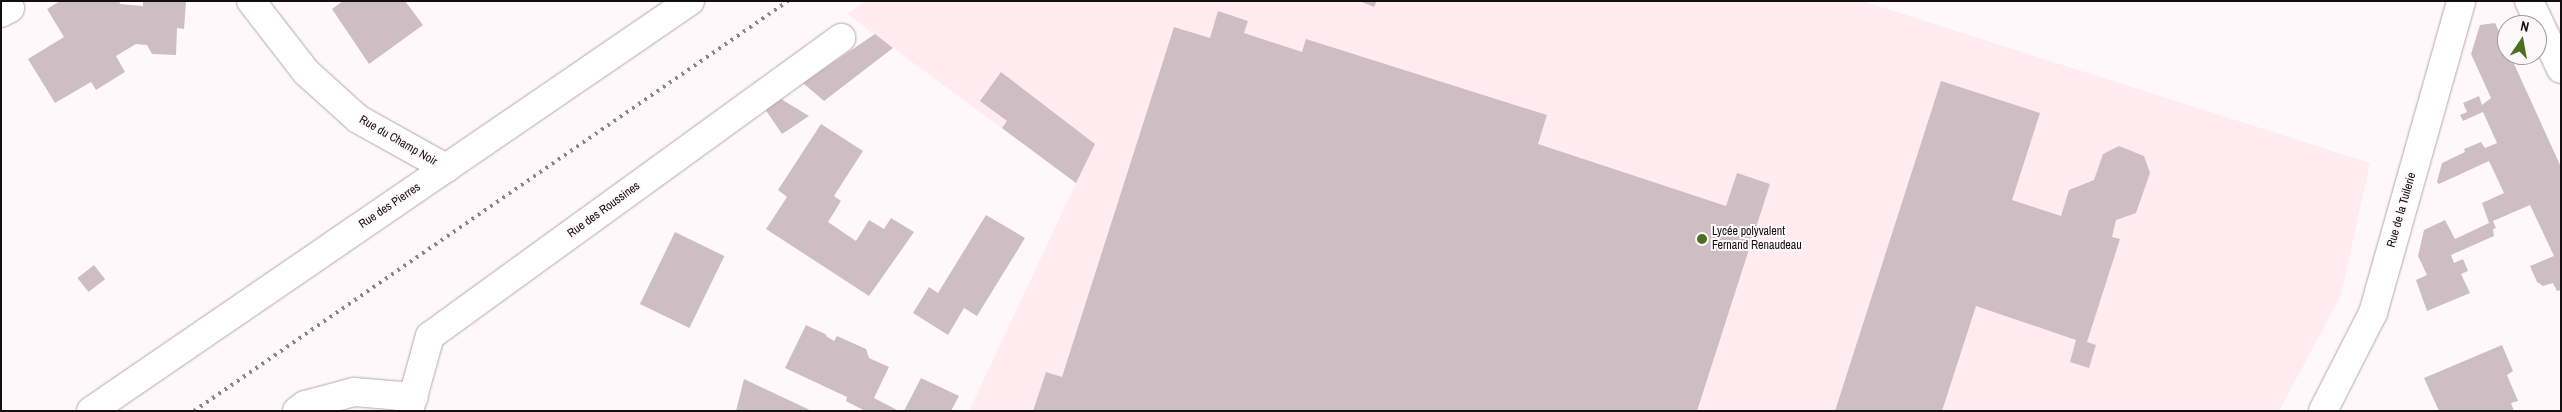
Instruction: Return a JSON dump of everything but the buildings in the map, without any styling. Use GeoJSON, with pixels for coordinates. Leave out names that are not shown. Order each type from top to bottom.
{"type":"FeatureCollection","features":[{"type":"Feature","properties":{"kind":"street"},"geometry":{"type":"LineString","coordinates":[[1,13],[10,8],[5,1]]}},
{"type":"Feature","properties":{"kind":"street","name":"Rue du Champ Noir"},"geometry":{"type":"LineString","coordinates":[[251,1],[306,72],[358,119],[446,168]]}},
{"type":"Feature","properties":{"kind":"street","name":"Rue des Pierres"},"geometry":{"type":"LineString","coordinates":[[91,411],[690,1]]}},
{"type":"Feature","properties":{"kind":"street","name":"Rue de la Tuilerie"},"geometry":{"type":"LineString","coordinates":[[2324,411],[2373,313],[2461,1]]}},
{"type":"Feature","properties":{"kind":"street"},"geometry":{"type":"LineString","coordinates":[[2529,1],[2561,69]]}},
{"type":"Feature","properties":{"kind":"street","name":"Rue des Roussines"},"geometry":{"type":"LineString","coordinates":[[412,404],[430,336],[841,38]]}},
{"type":"Feature","properties":{"kind":"street"},"geometry":{"type":"LineString","coordinates":[[297,411],[305,405],[354,392],[412,404]]}},
{"type":"Feature","properties":{"kind":"shaded area","name":"Lycée polyvalent Fernand Renaudeau"},"geometry":{"type":"Polygon","coordinates":[[[866,1],[1862,1],[2370,163],[2341,295],[2279,411],[969,411],[1076,183],[847,14],[866,1]]]}},
{"type":"Feature","properties":{"kind":"railway"},"geometry":{"type":"LineString","coordinates":[[194,411],[788,1]]}},
{"type":"Feature","properties":{"kind":"place","name":"Lycée polyvalent Fernand Renaudeau"},"geometry":{"type":"Point","coordinates":[1702,239]}}]}
